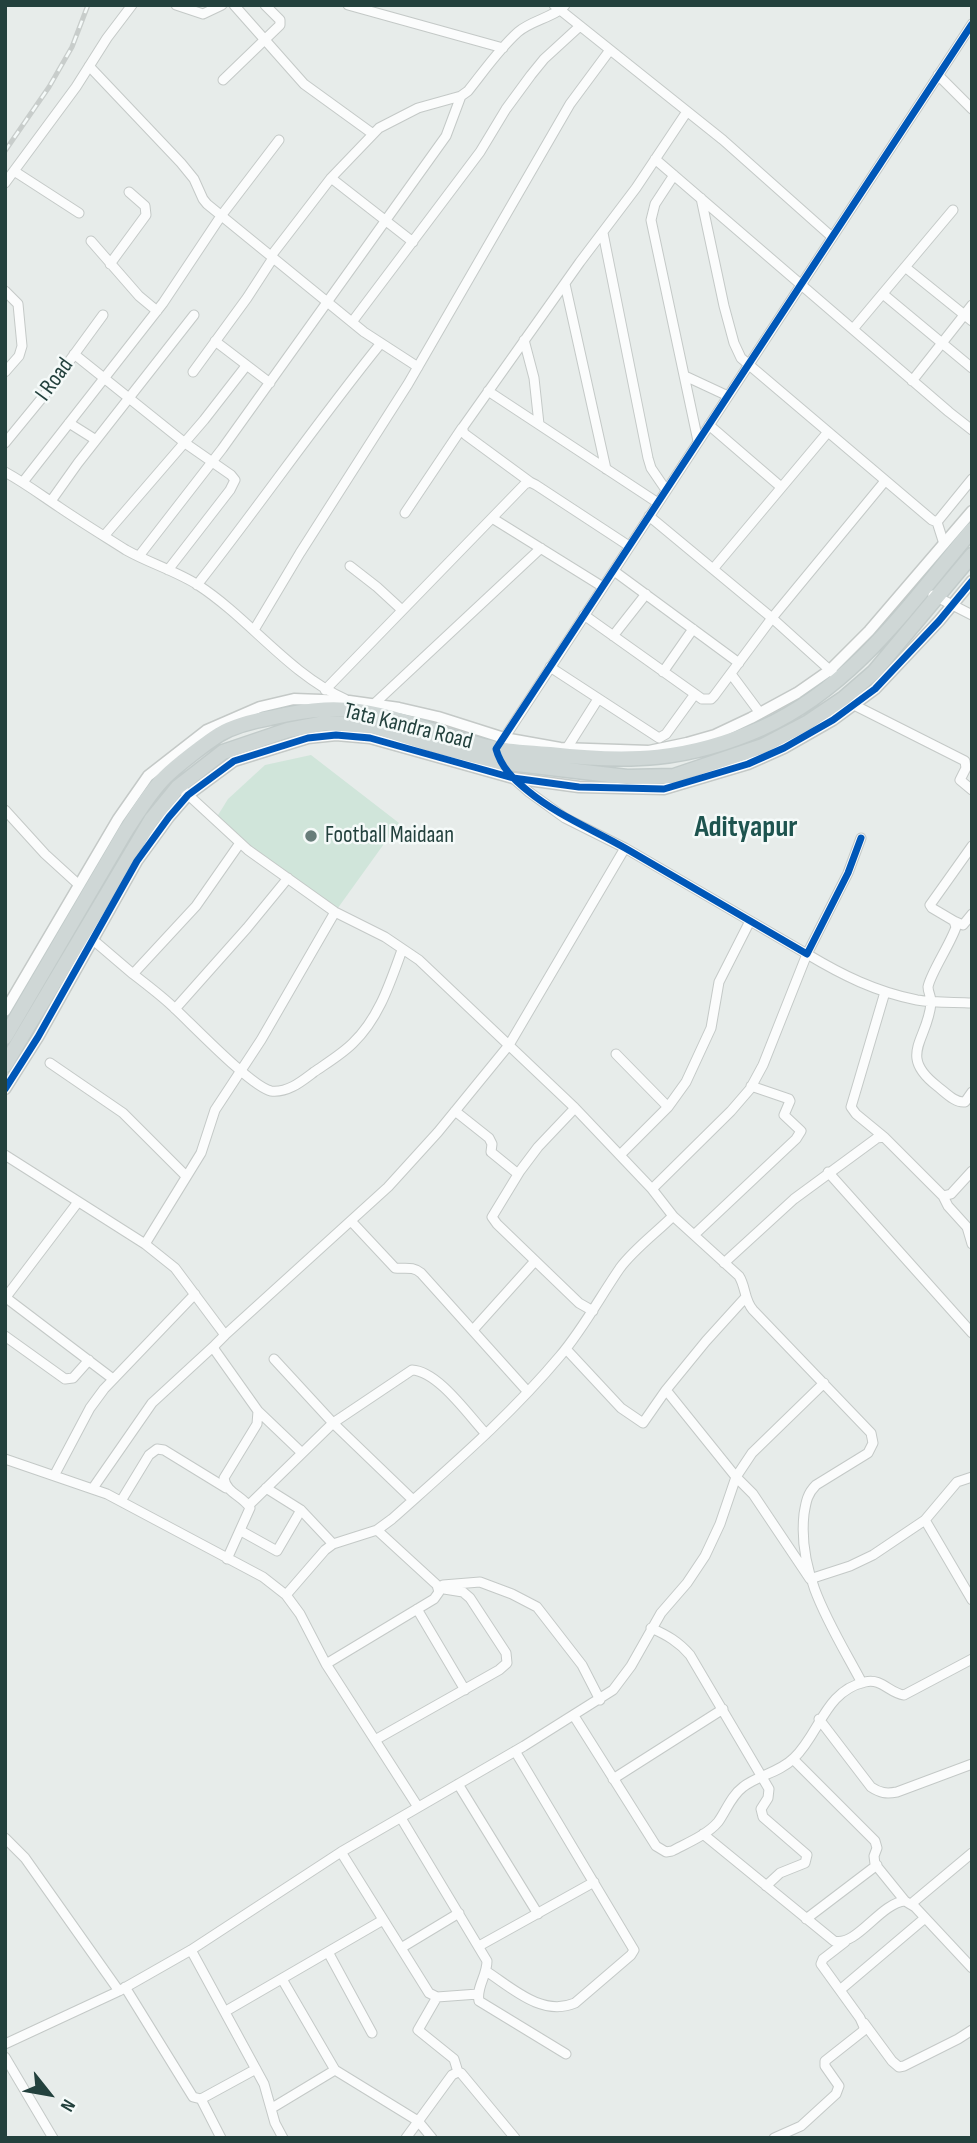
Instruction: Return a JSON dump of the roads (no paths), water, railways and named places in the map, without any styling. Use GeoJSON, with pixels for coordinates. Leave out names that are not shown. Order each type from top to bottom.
{"type":"FeatureCollection","features":[{"type":"Feature","properties":{"kind":"main road","name":"Tata Kandra Road"},"geometry":{"type":"LineString","coordinates":[[5,1065],[151,820],[223,752],[288,730],[324,723],[374,726],[439,747],[627,760],[682,754],[714,740],[763,727],[805,705],[835,675],[885,636],[972,530]]}},
{"type":"Feature","properties":{"kind":"main road","name":"Tata Kandra Road"},"geometry":{"type":"LineString","coordinates":[[5,1037],[162,771],[220,734],[252,722],[306,709],[376,709],[500,750],[627,777],[674,776],[763,746],[807,723],[844,698],[874,672],[972,555]]}},
{"type":"Feature","properties":{"kind":"street"},"geometry":{"type":"LineString","coordinates":[[5,183],[132,5]]}},
{"type":"Feature","properties":{"kind":"street"},"geometry":{"type":"LineString","coordinates":[[176,5],[203,14],[222,5]]}},
{"type":"Feature","properties":{"kind":"street"},"geometry":{"type":"LineString","coordinates":[[234,5],[311,90],[373,134]]}},
{"type":"Feature","properties":{"kind":"street"},"geometry":{"type":"LineString","coordinates":[[223,80],[280,25],[280,20],[265,5]]}},
{"type":"Feature","properties":{"kind":"street"},"geometry":{"type":"LineString","coordinates":[[348,5],[503,48]]}},
{"type":"Feature","properties":{"kind":"street"},"geometry":{"type":"LineString","coordinates":[[192,372],[331,178],[373,134],[389,121],[418,108],[461,96],[517,32],[560,7],[686,113],[723,140],[832,237]]}},
{"type":"Feature","properties":{"kind":"street"},"geometry":{"type":"LineString","coordinates":[[500,750],[584,615],[972,24]]}},
{"type":"Feature","properties":{"kind":"street"},"geometry":{"type":"LineString","coordinates":[[352,322],[480,152],[530,75],[580,26]]}},
{"type":"Feature","properties":{"kind":"street"},"geometry":{"type":"LineString","coordinates":[[254,630],[418,367],[570,104],[610,50]]}},
{"type":"Feature","properties":{"kind":"street"},"geometry":{"type":"LineString","coordinates":[[89,66],[194,178],[202,199],[352,322],[418,367]]}},
{"type":"Feature","properties":{"kind":"street"},"geometry":{"type":"LineString","coordinates":[[938,75],[972,109]]}},
{"type":"Feature","properties":{"kind":"street"},"geometry":{"type":"LineString","coordinates":[[139,556],[270,383],[446,136],[461,96]]}},
{"type":"Feature","properties":{"kind":"street"},"geometry":{"type":"LineString","coordinates":[[405,513],[488,391],[686,113]]}},
{"type":"Feature","properties":{"kind":"street"},"geometry":{"type":"LineString","coordinates":[[23,482],[157,311],[221,216],[279,140]]}},
{"type":"Feature","properties":{"kind":"street"},"geometry":{"type":"LineString","coordinates":[[655,159],[912,381],[970,426]]}},
{"type":"Feature","properties":{"kind":"street"},"geometry":{"type":"LineString","coordinates":[[14,171],[79,213]]}},
{"type":"Feature","properties":{"kind":"street"},"geometry":{"type":"LineString","coordinates":[[674,175],[655,204],[651,220],[698,441]]}},
{"type":"Feature","properties":{"kind":"street"},"geometry":{"type":"LineString","coordinates":[[331,178],[413,242]]}},
{"type":"Feature","properties":{"kind":"street"},"geometry":{"type":"LineString","coordinates":[[110,264],[146,215],[145,206],[129,192]]}},
{"type":"Feature","properties":{"kind":"street"},"geometry":{"type":"LineString","coordinates":[[701,198],[738,355],[937,522],[944,544]]}},
{"type":"Feature","properties":{"kind":"street"},"geometry":{"type":"LineString","coordinates":[[853,329],[953,210]]}},
{"type":"Feature","properties":{"kind":"street"},"geometry":{"type":"LineString","coordinates":[[603,233],[648,458],[651,468],[666,490]]}},
{"type":"Feature","properties":{"kind":"street"},"geometry":{"type":"LineString","coordinates":[[90,241],[139,296],[157,311]]}},
{"type":"Feature","properties":{"kind":"street"},"geometry":{"type":"LineString","coordinates":[[905,267],[968,318]]}},
{"type":"Feature","properties":{"kind":"street"},"geometry":{"type":"LineString","coordinates":[[565,284],[606,469]]}},
{"type":"Feature","properties":{"kind":"street"},"geometry":{"type":"LineString","coordinates":[[5,291],[18,304],[22,346],[19,356],[5,372]]}},
{"type":"Feature","properties":{"kind":"street"},"geometry":{"type":"LineString","coordinates":[[883,294],[972,368]]}},
{"type":"Feature","properties":{"kind":"street"},"geometry":{"type":"LineString","coordinates":[[912,381],[942,344],[968,318],[972,306]]}},
{"type":"Feature","properties":{"kind":"street","name":"I Road"},"geometry":{"type":"LineString","coordinates":[[5,443],[46,393],[103,314]]}},
{"type":"Feature","properties":{"kind":"street"},"geometry":{"type":"LineString","coordinates":[[51,502],[194,315]]}},
{"type":"Feature","properties":{"kind":"street"},"geometry":{"type":"LineString","coordinates":[[524,340],[534,378],[539,424]]}},
{"type":"Feature","properties":{"kind":"street"},"geometry":{"type":"LineString","coordinates":[[215,341],[270,383]]}},
{"type":"Feature","properties":{"kind":"street"},"geometry":{"type":"LineString","coordinates":[[197,585],[381,343]]}},
{"type":"Feature","properties":{"kind":"street"},"geometry":{"type":"LineString","coordinates":[[74,354],[235,480],[168,570]]}},
{"type":"Feature","properties":{"kind":"street"},"geometry":{"type":"LineString","coordinates":[[104,536],[185,443],[246,366]]}},
{"type":"Feature","properties":{"kind":"street"},"geometry":{"type":"LineString","coordinates":[[685,376],[728,396]]}},
{"type":"Feature","properties":{"kind":"street"},"geometry":{"type":"LineString","coordinates":[[488,391],[658,503]]}},
{"type":"Feature","properties":{"kind":"street"},"geometry":{"type":"LineString","coordinates":[[69,423],[96,440]]}},
{"type":"Feature","properties":{"kind":"street"},"geometry":{"type":"LineString","coordinates":[[709,425],[781,487]]}},
{"type":"Feature","properties":{"kind":"street"},"geometry":{"type":"LineString","coordinates":[[463,427],[466,435],[530,482],[629,546]]}},
{"type":"Feature","properties":{"kind":"street"},"geometry":{"type":"LineString","coordinates":[[713,569],[828,432]]}},
{"type":"Feature","properties":{"kind":"street"},"geometry":{"type":"LineString","coordinates":[[5,472],[104,536],[197,585],[326,690],[349,701],[376,709],[541,548]]}},
{"type":"Feature","properties":{"kind":"street"},"geometry":{"type":"LineString","coordinates":[[937,522],[972,479]]}},
{"type":"Feature","properties":{"kind":"street"},"geometry":{"type":"LineString","coordinates":[[584,615],[702,699],[711,699],[772,618],[885,481]]}},
{"type":"Feature","properties":{"kind":"street"},"geometry":{"type":"LineString","coordinates":[[326,690],[525,484],[530,482]]}},
{"type":"Feature","properties":{"kind":"street"},"geometry":{"type":"LineString","coordinates":[[500,750],[566,748],[649,751],[714,740],[797,693],[835,675],[869,631],[972,511]]}},
{"type":"Feature","properties":{"kind":"street"},"geometry":{"type":"LineString","coordinates":[[649,516],[772,618],[835,675]]}},
{"type":"Feature","properties":{"kind":"street"},"geometry":{"type":"LineString","coordinates":[[492,518],[603,587]]}},
{"type":"Feature","properties":{"kind":"street"},"geometry":{"type":"LineString","coordinates":[[351,566],[402,610]]}},
{"type":"Feature","properties":{"kind":"street"},"geometry":{"type":"LineString","coordinates":[[614,570],[739,663]]}},
{"type":"Feature","properties":{"kind":"street"},"geometry":{"type":"LineString","coordinates":[[5,1089],[38,1037],[137,861],[169,817],[183,791],[234,761],[308,738],[336,735],[370,738],[513,778],[579,787],[664,789],[748,764],[772,754],[833,720],[875,689],[972,581]]}},
{"type":"Feature","properties":{"kind":"street"},"geometry":{"type":"LineString","coordinates":[[922,590],[972,615]]}},
{"type":"Feature","properties":{"kind":"street"},"geometry":{"type":"LineString","coordinates":[[613,636],[646,594]]}},
{"type":"Feature","properties":{"kind":"street"},"geometry":{"type":"LineString","coordinates":[[663,672],[693,629]]}},
{"type":"Feature","properties":{"kind":"street"},"geometry":{"type":"LineString","coordinates":[[551,667],[659,738],[666,734],[695,694]]}},
{"type":"Feature","properties":{"kind":"street"},"geometry":{"type":"LineString","coordinates":[[731,674],[761,713]]}},
{"type":"Feature","properties":{"kind":"street"},"geometry":{"type":"LineString","coordinates":[[5,1010],[118,819],[148,776],[162,771],[207,730],[260,707],[294,699],[349,701]]}},
{"type":"Feature","properties":{"kind":"street"},"geometry":{"type":"LineString","coordinates":[[566,748],[598,699]]}},
{"type":"Feature","properties":{"kind":"street"},"geometry":{"type":"LineString","coordinates":[[853,705],[965,761],[966,768],[960,780],[972,790]]}},
{"type":"Feature","properties":{"kind":"street"},"geometry":{"type":"LineString","coordinates":[[500,750],[513,778],[565,818],[625,848],[839,973],[865,986],[920,1001],[972,1003]]}},
{"type":"Feature","properties":{"kind":"street"},"geometry":{"type":"LineString","coordinates":[[183,791],[240,843],[335,912],[385,937],[419,960],[575,1108],[674,1216],[742,1280],[745,1298],[753,1310],[871,1433],[873,1443],[868,1453],[810,1490],[806,1500],[802,1534],[810,1579]]}},
{"type":"Feature","properties":{"kind":"street"},"geometry":{"type":"LineString","coordinates":[[5,810],[45,854],[79,885]]}},
{"type":"Feature","properties":{"kind":"street"},"geometry":{"type":"LineString","coordinates":[[652,1189],[731,1111],[751,1086],[763,1065],[807,954],[848,873],[861,838]]}},
{"type":"Feature","properties":{"kind":"street"},"geometry":{"type":"LineString","coordinates":[[133,974],[188,915],[240,843]]}},
{"type":"Feature","properties":{"kind":"street"},"geometry":{"type":"LineString","coordinates":[[972,846],[930,905],[954,921],[965,924],[972,914]]}},
{"type":"Feature","properties":{"kind":"street"},"geometry":{"type":"LineString","coordinates":[[93,1488],[152,1403],[388,1187],[456,1111],[509,1045],[625,848]]}},
{"type":"Feature","properties":{"kind":"street"},"geometry":{"type":"LineString","coordinates":[[175,1009],[288,878]]}},
{"type":"Feature","properties":{"kind":"street"},"geometry":{"type":"LineString","coordinates":[[145,1244],[201,1153],[215,1110],[335,912]]}},
{"type":"Feature","properties":{"kind":"street"},"geometry":{"type":"LineString","coordinates":[[620,1156],[668,1107],[686,1082],[710,1028],[719,982],[750,921]]}},
{"type":"Feature","properties":{"kind":"street"},"geometry":{"type":"LineString","coordinates":[[954,921],[955,930],[928,987],[932,1001],[916,1060],[920,1071],[957,1101],[965,1102],[972,1091]]}},
{"type":"Feature","properties":{"kind":"street"},"geometry":{"type":"LineString","coordinates":[[92,939],[175,1009],[241,1071],[269,1091],[281,1091],[296,1085],[352,1045],[377,1012],[402,950]]}},
{"type":"Feature","properties":{"kind":"street"},"geometry":{"type":"LineString","coordinates":[[885,992],[851,1107],[943,1196],[948,1206],[963,1221],[972,1244]]}},
{"type":"Feature","properties":{"kind":"street"},"geometry":{"type":"LineString","coordinates":[[616,1054],[668,1107]]}},
{"type":"Feature","properties":{"kind":"street"},"geometry":{"type":"LineString","coordinates":[[51,1063],[123,1113],[186,1176]]}},
{"type":"Feature","properties":{"kind":"street"},"geometry":{"type":"LineString","coordinates":[[694,1235],[796,1139],[801,1131],[784,1115],[789,1099],[751,1086]]}},
{"type":"Feature","properties":{"kind":"street"},"geometry":{"type":"LineString","coordinates":[[575,1108],[538,1147],[492,1217],[496,1224],[583,1306],[593,1311]]}},
{"type":"Feature","properties":{"kind":"street"},"geometry":{"type":"LineString","coordinates":[[456,1111],[489,1138],[492,1144],[491,1152],[518,1174]]}},
{"type":"Feature","properties":{"kind":"street"},"geometry":{"type":"LineString","coordinates":[[724,1263],[828,1172],[873,1140],[884,1137]]}},
{"type":"Feature","properties":{"kind":"street"},"geometry":{"type":"LineString","coordinates":[[5,1155],[145,1244],[175,1268],[225,1335]]}},
{"type":"Feature","properties":{"kind":"street"},"geometry":{"type":"LineString","coordinates":[[943,1196],[951,1194],[972,1171]]}},
{"type":"Feature","properties":{"kind":"street"},"geometry":{"type":"LineString","coordinates":[[828,1172],[972,1333]]}},
{"type":"Feature","properties":{"kind":"street"},"geometry":{"type":"LineString","coordinates":[[78,1202],[6,1297],[113,1379]]}},
{"type":"Feature","properties":{"kind":"street"},"geometry":{"type":"LineString","coordinates":[[286,1595],[317,1557],[333,1544],[377,1530],[413,1500],[528,1392],[566,1349],[628,1259],[674,1216]]}},
{"type":"Feature","properties":{"kind":"street"},"geometry":{"type":"LineString","coordinates":[[351,1221],[395,1268],[416,1269],[421,1273],[528,1392]]}},
{"type":"Feature","properties":{"kind":"street"},"geometry":{"type":"LineString","coordinates":[[473,1331],[535,1261]]}},
{"type":"Feature","properties":{"kind":"street"},"geometry":{"type":"LineString","coordinates":[[55,1475],[90,1408],[113,1379],[195,1294]]}},
{"type":"Feature","properties":{"kind":"street"},"geometry":{"type":"LineString","coordinates":[[566,1349],[621,1408],[639,1422],[646,1421],[666,1390],[745,1298]]}},
{"type":"Feature","properties":{"kind":"street"},"geometry":{"type":"LineString","coordinates":[[5,1336],[65,1379],[73,1378],[89,1360]]}},
{"type":"Feature","properties":{"kind":"street"},"geometry":{"type":"LineString","coordinates":[[215,1345],[216,1354],[258,1411],[302,1453]]}},
{"type":"Feature","properties":{"kind":"street"},"geometry":{"type":"LineString","coordinates":[[274,1359],[333,1423],[413,1500]]}},
{"type":"Feature","properties":{"kind":"street"},"geometry":{"type":"LineString","coordinates":[[249,1505],[333,1423],[407,1373],[418,1370],[426,1373],[442,1386],[485,1434]]}},
{"type":"Feature","properties":{"kind":"street"},"geometry":{"type":"LineString","coordinates":[[5,2044],[122,1989],[191,1950],[341,1852],[515,1751],[613,1690],[624,1678],[661,1613],[687,1583],[705,1556],[720,1524],[736,1476],[752,1453],[824,1383]]}},
{"type":"Feature","properties":{"kind":"street"},"geometry":{"type":"LineString","coordinates":[[666,1390],[753,1494],[810,1579],[828,1621],[862,1683]]}},
{"type":"Feature","properties":{"kind":"street"},"geometry":{"type":"LineString","coordinates":[[227,1489],[224,1483],[225,1474],[257,1424],[258,1411]]}},
{"type":"Feature","properties":{"kind":"street"},"geometry":{"type":"LineString","coordinates":[[121,1501],[149,1455],[157,1450],[164,1450],[249,1505],[250,1511],[228,1559]]}},
{"type":"Feature","properties":{"kind":"street"},"geometry":{"type":"LineString","coordinates":[[5,1459],[93,1488],[121,1501],[263,1577],[286,1595],[300,1614],[326,1664],[418,1807]]}},
{"type":"Feature","properties":{"kind":"street"},"geometry":{"type":"LineString","coordinates":[[810,1579],[862,1561],[925,1520],[957,1482],[972,1477]]}},
{"type":"Feature","properties":{"kind":"street"},"geometry":{"type":"LineString","coordinates":[[266,1488],[301,1510],[333,1544]]}},
{"type":"Feature","properties":{"kind":"street"},"geometry":{"type":"LineString","coordinates":[[241,1531],[277,1551],[301,1510]]}},
{"type":"Feature","properties":{"kind":"street"},"geometry":{"type":"LineString","coordinates":[[925,1520],[972,1600]]}},
{"type":"Feature","properties":{"kind":"street"},"geometry":{"type":"LineString","coordinates":[[375,1740],[465,1690],[507,1663],[506,1653],[467,1595],[438,1587],[377,1530]]}},
{"type":"Feature","properties":{"kind":"street"},"geometry":{"type":"LineString","coordinates":[[438,1587],[480,1582],[537,1607],[582,1665],[600,1700]]}},
{"type":"Feature","properties":{"kind":"street"},"geometry":{"type":"LineString","coordinates":[[326,1664],[434,1600],[438,1587]]}},
{"type":"Feature","properties":{"kind":"street"},"geometry":{"type":"LineString","coordinates":[[417,1609],[465,1690]]}},
{"type":"Feature","properties":{"kind":"street"},"geometry":{"type":"LineString","coordinates":[[651,1628],[681,1644],[690,1655],[762,1777],[769,1794],[761,1813],[806,1853],[808,1858],[801,1866],[780,1873],[766,1886]]}},
{"type":"Feature","properties":{"kind":"street"},"geometry":{"type":"LineString","coordinates":[[573,1716],[656,1846],[666,1852],[703,1834],[718,1822],[744,1786],[793,1759],[838,1696],[862,1683],[874,1681],[904,1695],[972,1659]]}},
{"type":"Feature","properties":{"kind":"street"},"geometry":{"type":"LineString","coordinates":[[613,1779],[723,1709]]}},
{"type":"Feature","properties":{"kind":"street"},"geometry":{"type":"LineString","coordinates":[[819,1719],[871,1787],[878,1792],[897,1792],[972,1764]]}},
{"type":"Feature","properties":{"kind":"street"},"geometry":{"type":"LineString","coordinates":[[486,1971],[539,2004],[558,2008],[575,2003],[634,1950],[515,1751]]}},
{"type":"Feature","properties":{"kind":"street"},"geometry":{"type":"LineString","coordinates":[[793,1759],[875,1841],[877,1848],[874,1860],[877,1866],[908,1903],[972,1968]]}},
{"type":"Feature","properties":{"kind":"street"},"geometry":{"type":"LineString","coordinates":[[458,1784],[538,1914]]}},
{"type":"Feature","properties":{"kind":"street"},"geometry":{"type":"LineString","coordinates":[[401,1818],[487,1961],[478,1994],[479,2001],[566,2054]]}},
{"type":"Feature","properties":{"kind":"street"},"geometry":{"type":"LineString","coordinates":[[703,1834],[834,1941],[846,1941]]}},
{"type":"Feature","properties":{"kind":"street"},"geometry":{"type":"LineString","coordinates":[[5,1838],[25,1858],[122,1989],[190,2094],[201,2099],[256,2069]]}},
{"type":"Feature","properties":{"kind":"street"},"geometry":{"type":"LineString","coordinates":[[341,1852],[426,1990],[437,1997],[478,1994]]}},
{"type":"Feature","properties":{"kind":"street"},"geometry":{"type":"LineString","coordinates":[[972,1853],[908,1903],[894,1904],[822,1959],[821,1964],[899,2067],[972,2030]]}},
{"type":"Feature","properties":{"kind":"street"},"geometry":{"type":"LineString","coordinates":[[806,1919],[877,1866]]}},
{"type":"Feature","properties":{"kind":"street"},"geometry":{"type":"LineString","coordinates":[[479,1946],[594,1882]]}},
{"type":"Feature","properties":{"kind":"street"},"geometry":{"type":"LineString","coordinates":[[401,1948],[459,1913]]}},
{"type":"Feature","properties":{"kind":"street"},"geometry":{"type":"LineString","coordinates":[[840,1990],[925,1918]]}},
{"type":"Feature","properties":{"kind":"street"},"geometry":{"type":"LineString","coordinates":[[226,2011],[383,1920]]}},
{"type":"Feature","properties":{"kind":"street"},"geometry":{"type":"LineString","coordinates":[[191,1950],[269,2095],[275,2123],[283,2138]]}},
{"type":"Feature","properties":{"kind":"street"},"geometry":{"type":"LineString","coordinates":[[328,1952],[372,2033]]}},
{"type":"Feature","properties":{"kind":"street"},"geometry":{"type":"LineString","coordinates":[[282,1979],[335,2070],[418,2121],[432,2138]]}},
{"type":"Feature","properties":{"kind":"street"},"geometry":{"type":"LineString","coordinates":[[437,1997],[418,2030],[454,2059],[457,2072]]}},
{"type":"Feature","properties":{"kind":"street"},"geometry":{"type":"LineString","coordinates":[[774,2138],[801,2126],[836,2094],[839,2086],[825,2066],[825,2061],[859,2036],[864,2027],[863,2022]]}},
{"type":"Feature","properties":{"kind":"street"},"geometry":{"type":"LineString","coordinates":[[5,2057],[53,2138]]}},
{"type":"Feature","properties":{"kind":"street"},"geometry":{"type":"LineString","coordinates":[[272,2108],[335,2070]]}},
{"type":"Feature","properties":{"kind":"street"},"geometry":{"type":"LineString","coordinates":[[406,2138],[452,2075],[457,2072]]}},
{"type":"Feature","properties":{"kind":"street"},"geometry":{"type":"LineString","coordinates":[[457,2072],[461,2073],[515,2138]]}},
{"type":"Feature","properties":{"kind":"street"},"geometry":{"type":"LineString","coordinates":[[201,2099],[221,2138]]}},
{"type":"Feature","properties":{"kind":"railway"},"geometry":{"type":"LineString","coordinates":[[5,151],[49,87],[72,47],[88,5]]}},
{"type":"Feature","properties":{"kind":"place","name":"Football Maidaan"},"geometry":{"type":"Point","coordinates":[311,836]}},
{"type":"Feature","properties":{"kind":"district","name":"Adityapur"},"geometry":{"type":"Point","coordinates":[746,828]}}]}
